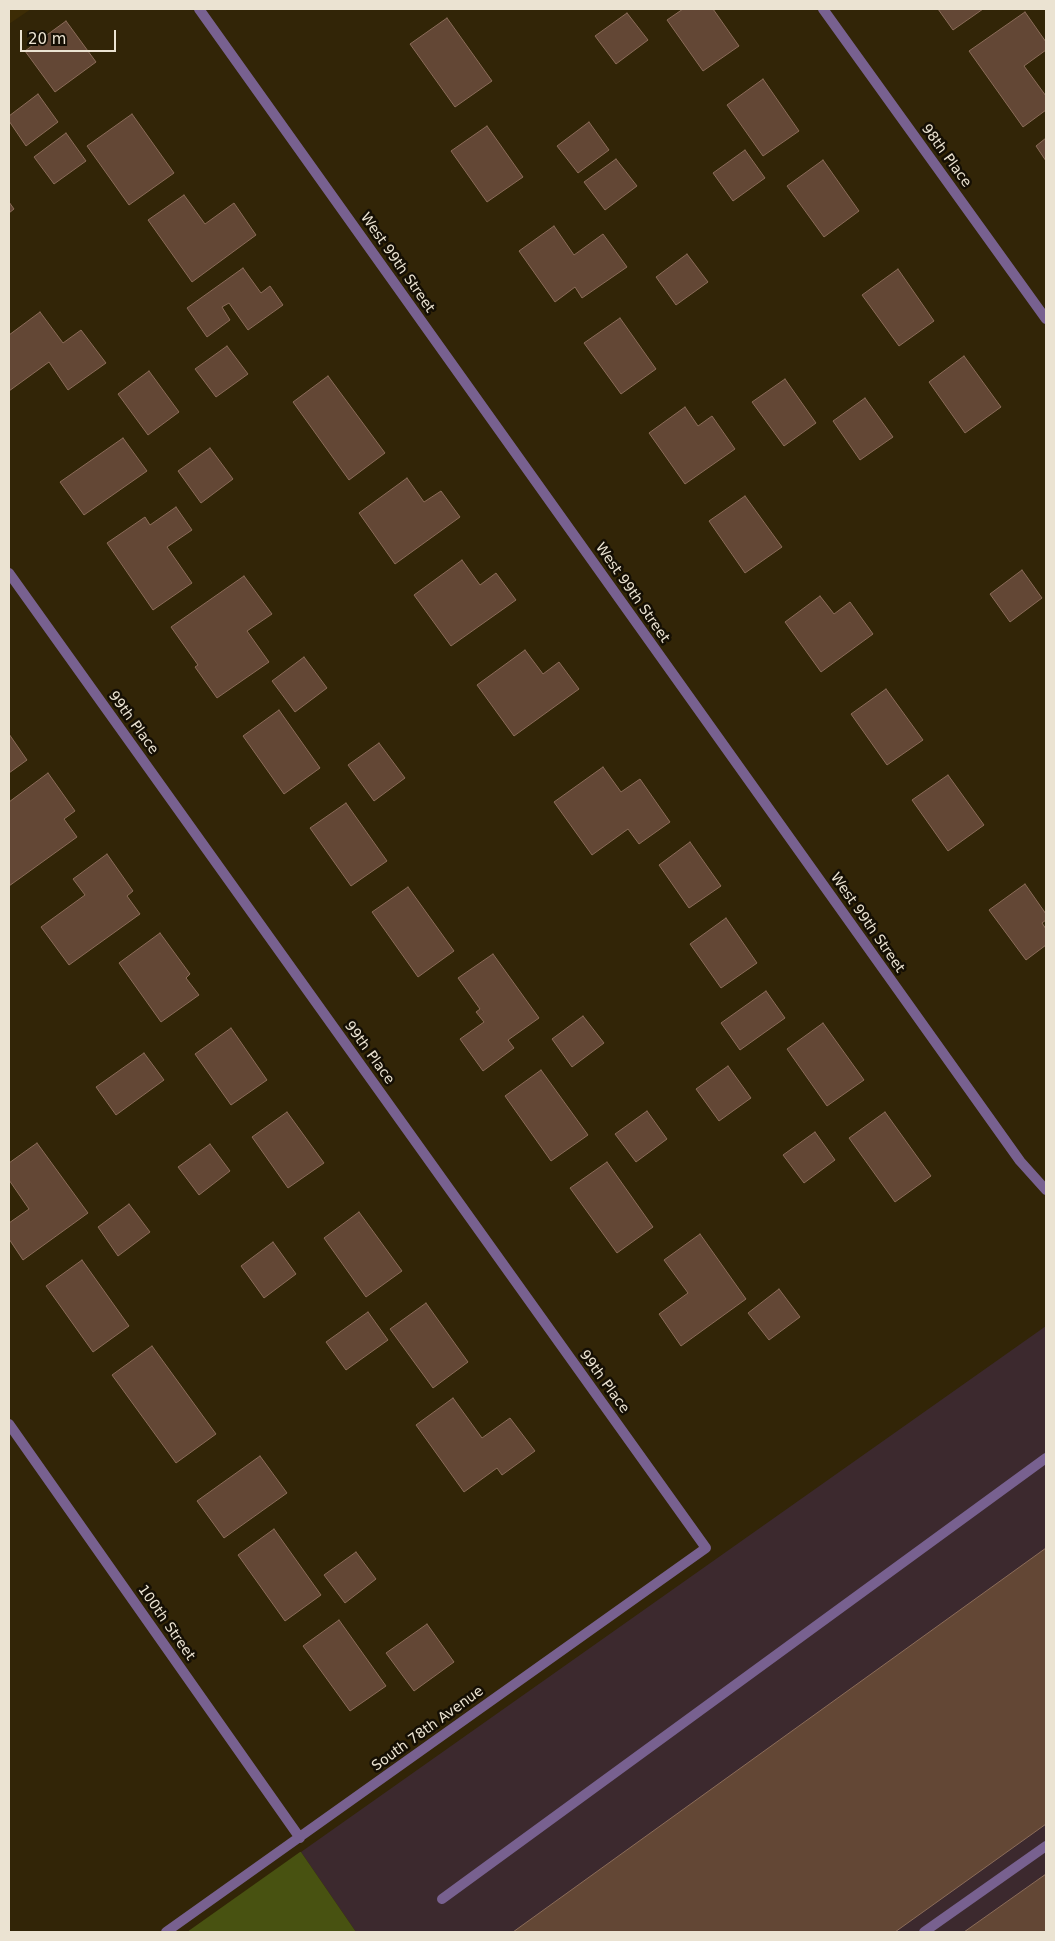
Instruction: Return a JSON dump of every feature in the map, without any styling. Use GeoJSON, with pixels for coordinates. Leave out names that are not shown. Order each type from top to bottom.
{"type":"FeatureCollection","features":[{"type":"Feature","properties":{"kind":"street","name":"West 99th Street"},"geometry":{"type":"LineString","coordinates":[[199,9],[1020,1161],[1046,1190]]}},
{"type":"Feature","properties":{"kind":"street","name":"98th Place"},"geometry":{"type":"LineString","coordinates":[[823,9],[1046,319]]}},
{"type":"Feature","properties":{"kind":"street","name":"99th Place"},"geometry":{"type":"LineString","coordinates":[[9,573],[706,1548]]}},
{"type":"Feature","properties":{"kind":"street","name":"100th Street"},"geometry":{"type":"LineString","coordinates":[[9,1424],[300,1838]]}},
{"type":"Feature","properties":{"kind":"street"},"geometry":{"type":"LineString","coordinates":[[442,1899],[1046,1458]]}},
{"type":"Feature","properties":{"kind":"street","name":"South 78th Avenue"},"geometry":{"type":"LineString","coordinates":[[166,1932],[706,1548]]}},
{"type":"Feature","properties":{"kind":"street"},"geometry":{"type":"LineString","coordinates":[[924,1932],[1046,1846]]}},
{"type":"Feature","properties":{"kind":"shaded area"},"geometry":{"type":"Polygon","coordinates":[[[9,9],[31,9],[9,24],[9,9]]]}},
{"type":"Feature","properties":{"kind":"shaded area"},"geometry":{"type":"Polygon","coordinates":[[[1046,1326],[1046,1932],[356,1932],[301,1852],[1046,1326]]]}},
{"type":"Feature","properties":{"kind":"green space"},"geometry":{"type":"Polygon","coordinates":[[[300,1852],[356,1932],[187,1932],[300,1852]]]}},
{"type":"Feature","properties":{"kind":"building"},"geometry":{"type":"Polygon","coordinates":[[[683,9],[713,9],[739,46],[703,71],[667,20],[683,9]]]}},
{"type":"Feature","properties":{"kind":"building"},"geometry":{"type":"Polygon","coordinates":[[[938,9],[983,9],[953,30],[938,9]]]}},
{"type":"Feature","properties":{"kind":"building"},"geometry":{"type":"Polygon","coordinates":[[[1025,12],[1046,42],[1046,50],[1024,66],[1046,96],[1046,110],[1023,127],[969,51],[1025,12]]]}},
{"type":"Feature","properties":{"kind":"building"},"geometry":{"type":"Polygon","coordinates":[[[627,13],[648,40],[616,64],[595,36],[627,13]]]}},
{"type":"Feature","properties":{"kind":"building"},"geometry":{"type":"Polygon","coordinates":[[[447,18],[492,81],[455,107],[410,44],[447,18]]]}},
{"type":"Feature","properties":{"kind":"building"},"geometry":{"type":"Polygon","coordinates":[[[66,21],[96,62],[55,92],[25,51],[66,21]]]}},
{"type":"Feature","properties":{"kind":"building"},"geometry":{"type":"Polygon","coordinates":[[[763,79],[799,131],[763,156],[727,105],[763,79]]]}},
{"type":"Feature","properties":{"kind":"building"},"geometry":{"type":"Polygon","coordinates":[[[38,94],[58,122],[26,146],[9,121],[9,116],[38,94]]]}},
{"type":"Feature","properties":{"kind":"building"},"geometry":{"type":"Polygon","coordinates":[[[132,114],[174,173],[129,205],[87,146],[132,114]]]}},
{"type":"Feature","properties":{"kind":"building"},"geometry":{"type":"Polygon","coordinates":[[[589,122],[609,150],[578,173],[557,146],[589,122]]]}},
{"type":"Feature","properties":{"kind":"building"},"geometry":{"type":"Polygon","coordinates":[[[487,126],[523,177],[487,202],[451,151],[487,126]]]}},
{"type":"Feature","properties":{"kind":"building"},"geometry":{"type":"Polygon","coordinates":[[[66,133],[86,161],[54,184],[34,157],[66,133]]]}},
{"type":"Feature","properties":{"kind":"building"},"geometry":{"type":"Polygon","coordinates":[[[1046,138],[1046,161],[1036,146],[1046,138]]]}},
{"type":"Feature","properties":{"kind":"building"},"geometry":{"type":"Polygon","coordinates":[[[745,150],[765,178],[733,201],[713,173],[745,150]]]}},
{"type":"Feature","properties":{"kind":"building"},"geometry":{"type":"Polygon","coordinates":[[[616,159],[637,186],[605,210],[584,182],[616,159]]]}},
{"type":"Feature","properties":{"kind":"building"},"geometry":{"type":"Polygon","coordinates":[[[823,160],[859,211],[824,237],[787,186],[823,160]]]}},
{"type":"Feature","properties":{"kind":"building"},"geometry":{"type":"Polygon","coordinates":[[[184,195],[205,224],[234,203],[256,235],[192,282],[148,220],[184,195]]]}},
{"type":"Feature","properties":{"kind":"building"},"geometry":{"type":"Polygon","coordinates":[[[9,202],[14,209],[9,213],[9,202]]]}},
{"type":"Feature","properties":{"kind":"building"},"geometry":{"type":"Polygon","coordinates":[[[554,226],[574,255],[603,234],[627,267],[582,298],[575,287],[555,302],[519,251],[554,226]]]}},
{"type":"Feature","properties":{"kind":"building"},"geometry":{"type":"Polygon","coordinates":[[[687,254],[708,282],[676,305],[656,277],[687,254]]]}},
{"type":"Feature","properties":{"kind":"building"},"geometry":{"type":"Polygon","coordinates":[[[243,268],[261,293],[270,286],[283,305],[248,330],[229,303],[222,307],[230,320],[207,337],[187,308],[243,268]]]}},
{"type":"Feature","properties":{"kind":"building"},"geometry":{"type":"Polygon","coordinates":[[[898,269],[934,321],[899,346],[862,295],[898,269]]]}},
{"type":"Feature","properties":{"kind":"building"},"geometry":{"type":"Polygon","coordinates":[[[40,312],[63,343],[81,330],[106,363],[68,390],[49,362],[9,391],[9,335],[40,312]]]}},
{"type":"Feature","properties":{"kind":"building"},"geometry":{"type":"Polygon","coordinates":[[[620,318],[656,369],[621,394],[584,343],[620,318]]]}},
{"type":"Feature","properties":{"kind":"building"},"geometry":{"type":"Polygon","coordinates":[[[227,346],[248,374],[216,397],[195,369],[227,346]]]}},
{"type":"Feature","properties":{"kind":"building"},"geometry":{"type":"Polygon","coordinates":[[[964,356],[1001,407],[965,433],[929,382],[964,356]]]}},
{"type":"Feature","properties":{"kind":"building"},"geometry":{"type":"Polygon","coordinates":[[[149,371],[179,412],[148,435],[118,394],[149,371]]]}},
{"type":"Feature","properties":{"kind":"building"},"geometry":{"type":"Polygon","coordinates":[[[328,376],[385,453],[349,480],[293,402],[328,376]]]}},
{"type":"Feature","properties":{"kind":"building"},"geometry":{"type":"Polygon","coordinates":[[[785,379],[816,423],[784,446],[752,402],[785,379]]]}},
{"type":"Feature","properties":{"kind":"building"},"geometry":{"type":"Polygon","coordinates":[[[865,398],[893,437],[860,460],[833,421],[865,398]]]}},
{"type":"Feature","properties":{"kind":"building"},"geometry":{"type":"Polygon","coordinates":[[[685,407],[698,426],[712,416],[735,449],[685,484],[649,433],[685,407]]]}},
{"type":"Feature","properties":{"kind":"building"},"geometry":{"type":"Polygon","coordinates":[[[123,438],[147,471],[84,515],[60,482],[123,438]]]}},
{"type":"Feature","properties":{"kind":"building"},"geometry":{"type":"Polygon","coordinates":[[[210,448],[233,479],[201,503],[178,471],[210,448]]]}},
{"type":"Feature","properties":{"kind":"building"},"geometry":{"type":"Polygon","coordinates":[[[407,478],[424,502],[441,491],[460,517],[395,564],[359,513],[407,478]]]}},
{"type":"Feature","properties":{"kind":"building"},"geometry":{"type":"Polygon","coordinates":[[[745,496],[782,547],[745,573],[709,521],[745,496]]]}},
{"type":"Feature","properties":{"kind":"building"},"geometry":{"type":"Polygon","coordinates":[[[176,507],[192,530],[167,547],[192,583],[153,610],[107,543],[145,517],[150,525],[176,507]]]}},
{"type":"Feature","properties":{"kind":"building"},"geometry":{"type":"Polygon","coordinates":[[[462,560],[480,585],[496,573],[516,600],[451,646],[414,595],[462,560]]]}},
{"type":"Feature","properties":{"kind":"building"},"geometry":{"type":"Polygon","coordinates":[[[1022,570],[1042,598],[1010,622],[990,594],[1022,570]]]}},
{"type":"Feature","properties":{"kind":"building"},"geometry":{"type":"Polygon","coordinates":[[[244,576],[272,614],[247,631],[269,662],[217,698],[195,667],[198,665],[171,627],[244,576]]]}},
{"type":"Feature","properties":{"kind":"building"},"geometry":{"type":"Polygon","coordinates":[[[820,596],[834,614],[850,602],[873,634],[821,672],[785,622],[820,596]]]}},
{"type":"Feature","properties":{"kind":"building"},"geometry":{"type":"Polygon","coordinates":[[[525,650],[543,674],[559,662],[579,689],[514,736],[477,685],[525,650]]]}},
{"type":"Feature","properties":{"kind":"building"},"geometry":{"type":"Polygon","coordinates":[[[304,657],[327,688],[295,712],[272,681],[304,657]]]}},
{"type":"Feature","properties":{"kind":"building"},"geometry":{"type":"Polygon","coordinates":[[[886,689],[923,740],[887,765],[851,714],[886,689]]]}},
{"type":"Feature","properties":{"kind":"building"},"geometry":{"type":"Polygon","coordinates":[[[279,710],[320,768],[284,794],[243,736],[279,710]]]}},
{"type":"Feature","properties":{"kind":"building"},"geometry":{"type":"Polygon","coordinates":[[[9,734],[27,760],[9,773],[9,734]]]}},
{"type":"Feature","properties":{"kind":"building"},"geometry":{"type":"Polygon","coordinates":[[[379,743],[405,778],[374,801],[348,765],[379,743]]]}},
{"type":"Feature","properties":{"kind":"building"},"geometry":{"type":"Polygon","coordinates":[[[603,767],[621,792],[640,779],[670,822],[639,844],[628,829],[592,855],[554,802],[603,767]]]}},
{"type":"Feature","properties":{"kind":"building"},"geometry":{"type":"Polygon","coordinates":[[[48,773],[75,811],[64,819],[77,837],[9,886],[9,802],[48,773]]]}},
{"type":"Feature","properties":{"kind":"building"},"geometry":{"type":"Polygon","coordinates":[[[948,775],[984,825],[948,851],[912,800],[948,775]]]}},
{"type":"Feature","properties":{"kind":"building"},"geometry":{"type":"Polygon","coordinates":[[[346,803],[387,861],[351,886],[310,828],[346,803]]]}},
{"type":"Feature","properties":{"kind":"building"},"geometry":{"type":"Polygon","coordinates":[[[690,842],[721,886],[689,908],[659,865],[690,842]]]}},
{"type":"Feature","properties":{"kind":"building"},"geometry":{"type":"Polygon","coordinates":[[[107,854],[133,891],[127,896],[140,914],[69,965],[41,927],[85,895],[73,879],[107,854]]]}},
{"type":"Feature","properties":{"kind":"building"},"geometry":{"type":"Polygon","coordinates":[[[1025,884],[1046,914],[1046,920],[1042,923],[1046,929],[1046,945],[1026,960],[989,910],[1025,884]]]}},
{"type":"Feature","properties":{"kind":"building"},"geometry":{"type":"Polygon","coordinates":[[[408,887],[454,951],[418,977],[372,912],[408,887]]]}},
{"type":"Feature","properties":{"kind":"building"},"geometry":{"type":"Polygon","coordinates":[[[726,918],[757,963],[721,988],[690,944],[726,918]]]}},
{"type":"Feature","properties":{"kind":"building"},"geometry":{"type":"Polygon","coordinates":[[[160,933],[190,974],[186,978],[199,995],[161,1022],[119,963],[160,933]]]}},
{"type":"Feature","properties":{"kind":"building"},"geometry":{"type":"Polygon","coordinates":[[[493,954],[539,1018],[508,1040],[514,1048],[483,1071],[460,1039],[484,1022],[476,1012],[480,1009],[458,978],[493,954]]]}},
{"type":"Feature","properties":{"kind":"building"},"geometry":{"type":"Polygon","coordinates":[[[766,991],[785,1018],[740,1050],[721,1023],[766,991]]]}},
{"type":"Feature","properties":{"kind":"building"},"geometry":{"type":"Polygon","coordinates":[[[583,1016],[604,1043],[572,1067],[552,1039],[583,1016]]]}},
{"type":"Feature","properties":{"kind":"building"},"geometry":{"type":"Polygon","coordinates":[[[823,1023],[864,1080],[827,1106],[787,1049],[823,1023]]]}},
{"type":"Feature","properties":{"kind":"building"},"geometry":{"type":"Polygon","coordinates":[[[231,1028],[267,1080],[231,1105],[195,1054],[231,1028]]]}},
{"type":"Feature","properties":{"kind":"building"},"geometry":{"type":"Polygon","coordinates":[[[144,1053],[164,1080],[116,1115],[96,1087],[144,1053]]]}},
{"type":"Feature","properties":{"kind":"building"},"geometry":{"type":"Polygon","coordinates":[[[728,1066],[751,1098],[719,1121],[696,1089],[728,1066]]]}},
{"type":"Feature","properties":{"kind":"building"},"geometry":{"type":"Polygon","coordinates":[[[541,1070],[588,1135],[551,1161],[505,1096],[541,1070]]]}},
{"type":"Feature","properties":{"kind":"building"},"geometry":{"type":"Polygon","coordinates":[[[647,1111],[667,1139],[636,1162],[615,1134],[647,1111]]]}},
{"type":"Feature","properties":{"kind":"building"},"geometry":{"type":"Polygon","coordinates":[[[287,1112],[324,1163],[288,1188],[252,1137],[287,1112]]]}},
{"type":"Feature","properties":{"kind":"building"},"geometry":{"type":"Polygon","coordinates":[[[885,1112],[931,1176],[895,1202],[849,1138],[885,1112]]]}},
{"type":"Feature","properties":{"kind":"building"},"geometry":{"type":"Polygon","coordinates":[[[815,1132],[835,1160],[804,1183],[783,1155],[815,1132]]]}},
{"type":"Feature","properties":{"kind":"building"},"geometry":{"type":"Polygon","coordinates":[[[37,1143],[88,1213],[23,1260],[9,1239],[9,1223],[29,1209],[9,1180],[9,1163],[37,1143]]]}},
{"type":"Feature","properties":{"kind":"building"},"geometry":{"type":"Polygon","coordinates":[[[210,1144],[230,1171],[199,1195],[178,1167],[210,1144]]]}},
{"type":"Feature","properties":{"kind":"building"},"geometry":{"type":"Polygon","coordinates":[[[607,1162],[653,1227],[617,1253],[570,1188],[607,1162]]]}},
{"type":"Feature","properties":{"kind":"building"},"geometry":{"type":"Polygon","coordinates":[[[129,1204],[150,1232],[118,1256],[98,1227],[129,1204]]]}},
{"type":"Feature","properties":{"kind":"building"},"geometry":{"type":"Polygon","coordinates":[[[359,1212],[402,1271],[366,1297],[324,1238],[359,1212]]]}},
{"type":"Feature","properties":{"kind":"building"},"geometry":{"type":"Polygon","coordinates":[[[700,1234],[746,1299],[681,1346],[659,1314],[688,1293],[664,1260],[700,1234]]]}},
{"type":"Feature","properties":{"kind":"building"},"geometry":{"type":"Polygon","coordinates":[[[273,1242],[296,1274],[264,1298],[241,1266],[273,1242]]]}},
{"type":"Feature","properties":{"kind":"building"},"geometry":{"type":"Polygon","coordinates":[[[82,1260],[129,1326],[93,1352],[46,1286],[82,1260]]]}},
{"type":"Feature","properties":{"kind":"building"},"geometry":{"type":"Polygon","coordinates":[[[779,1289],[800,1317],[769,1340],[748,1313],[779,1289]]]}},
{"type":"Feature","properties":{"kind":"building"},"geometry":{"type":"Polygon","coordinates":[[[426,1303],[468,1362],[433,1388],[390,1329],[426,1303]]]}},
{"type":"Feature","properties":{"kind":"building"},"geometry":{"type":"Polygon","coordinates":[[[368,1312],[388,1340],[346,1370],[326,1342],[368,1312]]]}},
{"type":"Feature","properties":{"kind":"building"},"geometry":{"type":"Polygon","coordinates":[[[152,1346],[216,1434],[176,1463],[112,1375],[152,1346]]]}},
{"type":"Feature","properties":{"kind":"building"},"geometry":{"type":"Polygon","coordinates":[[[453,1398],[482,1438],[510,1418],[535,1451],[502,1475],[497,1468],[464,1492],[416,1425],[453,1398]]]}},
{"type":"Feature","properties":{"kind":"building"},"geometry":{"type":"Polygon","coordinates":[[[260,1456],[287,1493],[224,1538],[197,1501],[260,1456]]]}},
{"type":"Feature","properties":{"kind":"building"},"geometry":{"type":"Polygon","coordinates":[[[274,1529],[321,1595],[285,1621],[238,1555],[274,1529]]]}},
{"type":"Feature","properties":{"kind":"building"},"geometry":{"type":"Polygon","coordinates":[[[1046,1548],[1046,1824],[895,1932],[513,1932],[1046,1548]]]}},
{"type":"Feature","properties":{"kind":"building"},"geometry":{"type":"Polygon","coordinates":[[[356,1552],[376,1579],[345,1603],[324,1575],[356,1552]]]}},
{"type":"Feature","properties":{"kind":"building"},"geometry":{"type":"Polygon","coordinates":[[[339,1620],[386,1686],[350,1711],[303,1646],[339,1620]]]}},
{"type":"Feature","properties":{"kind":"building"},"geometry":{"type":"Polygon","coordinates":[[[427,1624],[454,1662],[414,1691],[386,1653],[427,1624]]]}},
{"type":"Feature","properties":{"kind":"building"},"geometry":{"type":"Polygon","coordinates":[[[1046,1874],[1046,1932],[964,1932],[1046,1874]]]}}]}
